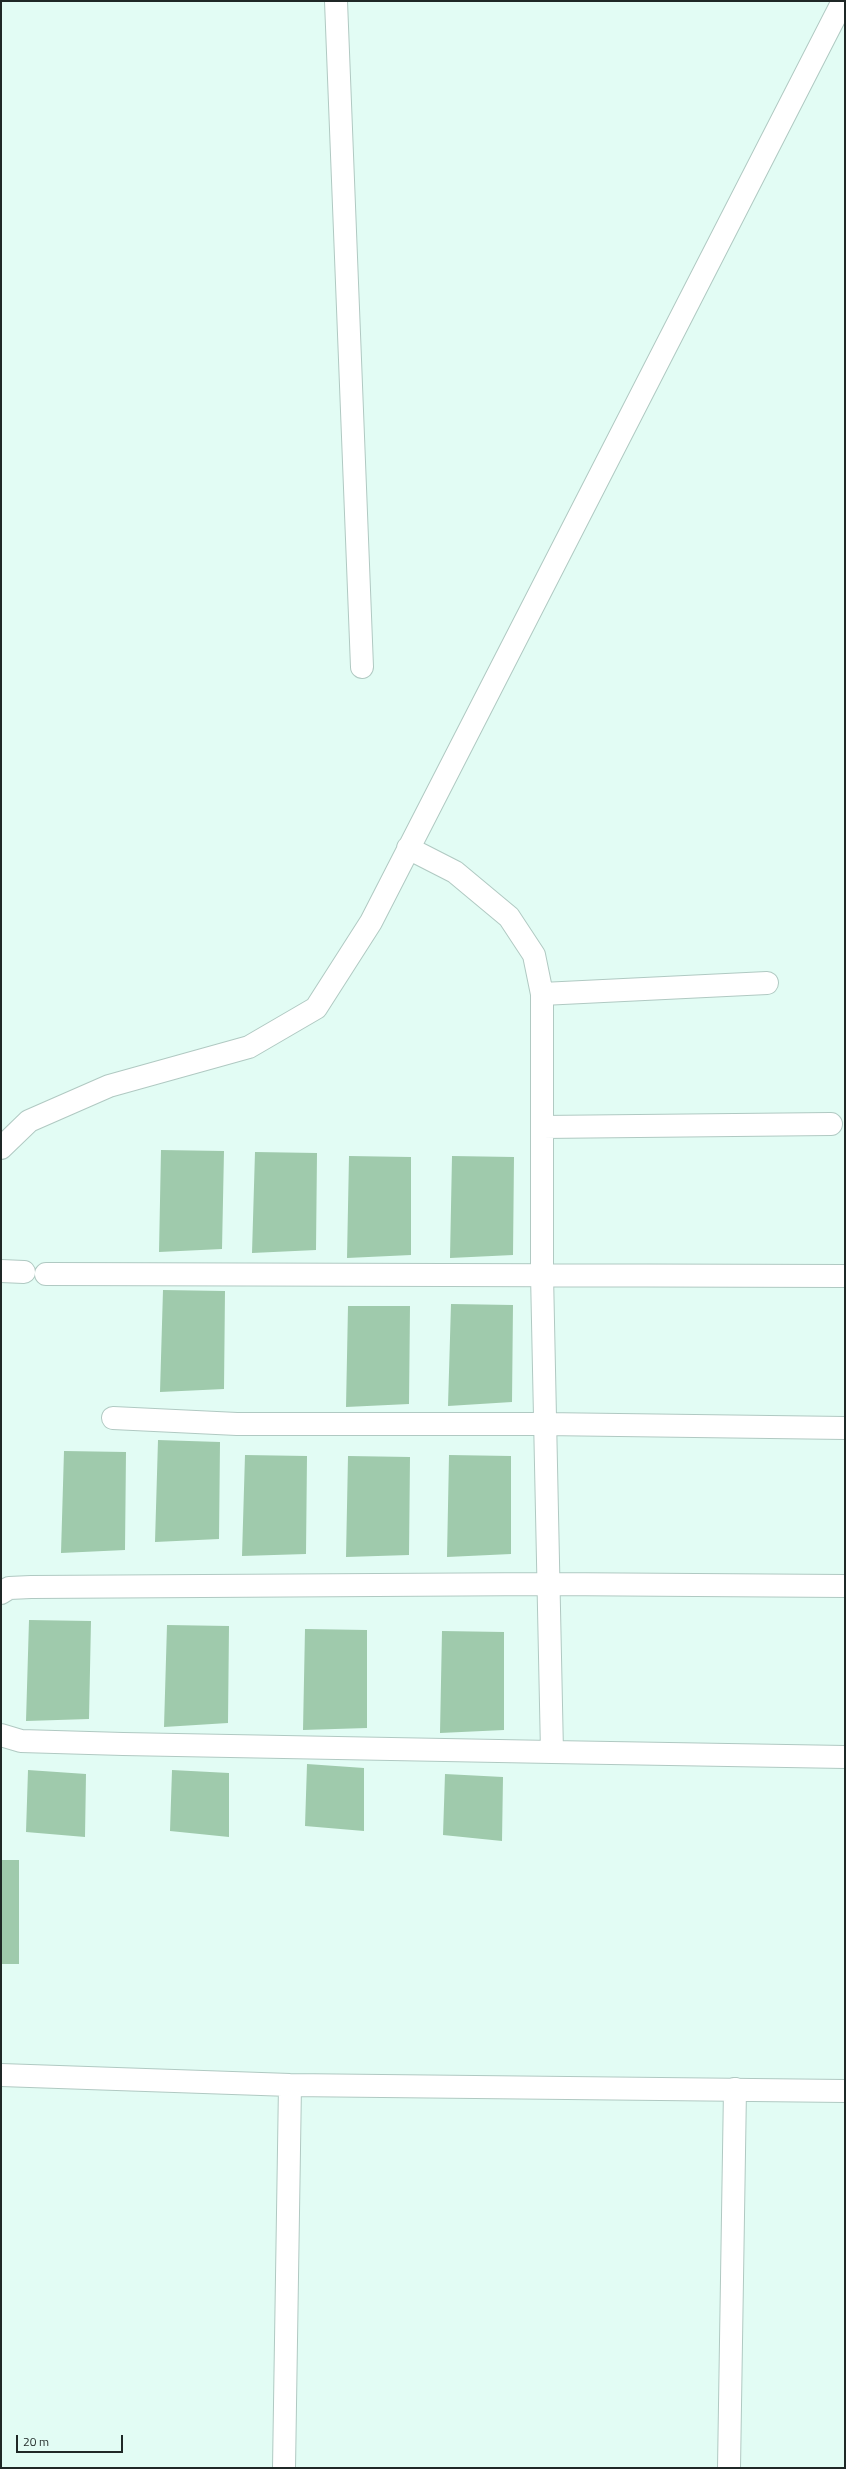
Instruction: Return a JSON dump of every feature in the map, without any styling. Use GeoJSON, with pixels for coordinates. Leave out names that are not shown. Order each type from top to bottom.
{"type":"FeatureCollection","features":[{"type":"Feature","properties":{"kind":"street"},"geometry":{"type":"LineString","coordinates":[[336,1],[362,667]]}},
{"type":"Feature","properties":{"kind":"street"},"geometry":{"type":"LineString","coordinates":[[1,1148],[29,1121],[109,1086],[249,1046],[316,1008],[371,922],[843,1]]}},
{"type":"Feature","properties":{"kind":"street"},"geometry":{"type":"LineString","coordinates":[[408,848],[455,872],[509,917],[534,955],[542,994],[542,1274],[552,1752]]}},
{"type":"Feature","properties":{"kind":"street"},"geometry":{"type":"LineString","coordinates":[[542,994],[767,982]]}},
{"type":"Feature","properties":{"kind":"street"},"geometry":{"type":"LineString","coordinates":[[542,1127],[831,1124]]}},
{"type":"Feature","properties":{"kind":"street"},"geometry":{"type":"LineString","coordinates":[[1,1270],[24,1272]]}},
{"type":"Feature","properties":{"kind":"street"},"geometry":{"type":"LineString","coordinates":[[46,1274],[542,1274],[845,1276]]}},
{"type":"Feature","properties":{"kind":"street"},"geometry":{"type":"LineString","coordinates":[[113,1418],[237,1424],[544,1424],[845,1428]]}},
{"type":"Feature","properties":{"kind":"street"},"geometry":{"type":"LineString","coordinates":[[1,1593],[9,1588],[31,1587],[548,1584],[845,1586]]}},
{"type":"Feature","properties":{"kind":"street"},"geometry":{"type":"LineString","coordinates":[[1,1735],[20,1741],[123,1744],[845,1757]]}},
{"type":"Feature","properties":{"kind":"street"},"geometry":{"type":"LineString","coordinates":[[1,2075],[290,2085],[845,2090]]}},
{"type":"Feature","properties":{"kind":"street"},"geometry":{"type":"LineString","coordinates":[[284,2468],[290,2085]]}},
{"type":"Feature","properties":{"kind":"street"},"geometry":{"type":"LineString","coordinates":[[729,2468],[735,2089]]}},
{"type":"Feature","properties":{"kind":"building"},"geometry":{"type":"Polygon","coordinates":[[[161,1150],[224,1151],[222,1249],[159,1252],[161,1150]]]}},
{"type":"Feature","properties":{"kind":"building"},"geometry":{"type":"Polygon","coordinates":[[[255,1152],[317,1153],[316,1250],[252,1253],[255,1152]]]}},
{"type":"Feature","properties":{"kind":"building"},"geometry":{"type":"Polygon","coordinates":[[[349,1156],[411,1157],[411,1255],[347,1258],[349,1156]]]}},
{"type":"Feature","properties":{"kind":"building"},"geometry":{"type":"Polygon","coordinates":[[[452,1156],[514,1157],[513,1255],[450,1258],[452,1156]]]}},
{"type":"Feature","properties":{"kind":"building"},"geometry":{"type":"Polygon","coordinates":[[[163,1290],[225,1291],[224,1389],[160,1392],[163,1290]]]}},
{"type":"Feature","properties":{"kind":"building"},"geometry":{"type":"Polygon","coordinates":[[[451,1304],[513,1305],[512,1402],[448,1406],[451,1304]]]}},
{"type":"Feature","properties":{"kind":"building"},"geometry":{"type":"Polygon","coordinates":[[[348,1306],[410,1306],[409,1404],[346,1407],[348,1306]]]}},
{"type":"Feature","properties":{"kind":"building"},"geometry":{"type":"Polygon","coordinates":[[[158,1440],[220,1442],[219,1539],[155,1542],[158,1440]]]}},
{"type":"Feature","properties":{"kind":"building"},"geometry":{"type":"Polygon","coordinates":[[[64,1451],[126,1452],[125,1550],[61,1553],[64,1451]]]}},
{"type":"Feature","properties":{"kind":"building"},"geometry":{"type":"Polygon","coordinates":[[[245,1455],[307,1456],[306,1554],[242,1556],[245,1455]]]}},
{"type":"Feature","properties":{"kind":"building"},"geometry":{"type":"Polygon","coordinates":[[[449,1455],[511,1456],[511,1554],[447,1557],[449,1455]]]}},
{"type":"Feature","properties":{"kind":"building"},"geometry":{"type":"Polygon","coordinates":[[[348,1456],[410,1457],[409,1555],[346,1557],[348,1456]]]}},
{"type":"Feature","properties":{"kind":"building"},"geometry":{"type":"Polygon","coordinates":[[[29,1620],[91,1621],[89,1719],[26,1721],[29,1620]]]}},
{"type":"Feature","properties":{"kind":"building"},"geometry":{"type":"Polygon","coordinates":[[[167,1625],[229,1626],[228,1723],[164,1727],[167,1625]]]}},
{"type":"Feature","properties":{"kind":"building"},"geometry":{"type":"Polygon","coordinates":[[[305,1629],[367,1630],[367,1728],[303,1730],[305,1629]]]}},
{"type":"Feature","properties":{"kind":"building"},"geometry":{"type":"Polygon","coordinates":[[[442,1631],[504,1632],[504,1730],[440,1733],[442,1631]]]}},
{"type":"Feature","properties":{"kind":"building"},"geometry":{"type":"Polygon","coordinates":[[[307,1764],[364,1768],[364,1831],[305,1826],[307,1764]]]}},
{"type":"Feature","properties":{"kind":"building"},"geometry":{"type":"Polygon","coordinates":[[[28,1770],[86,1774],[85,1837],[26,1832],[28,1770]]]}},
{"type":"Feature","properties":{"kind":"building"},"geometry":{"type":"Polygon","coordinates":[[[172,1770],[229,1773],[229,1837],[170,1831],[172,1770]]]}},
{"type":"Feature","properties":{"kind":"building"},"geometry":{"type":"Polygon","coordinates":[[[445,1774],[503,1777],[502,1841],[443,1835],[445,1774]]]}},
{"type":"Feature","properties":{"kind":"building"},"geometry":{"type":"Polygon","coordinates":[[[1,1860],[19,1860],[19,1964],[1,1964],[1,1860]]]}}]}
